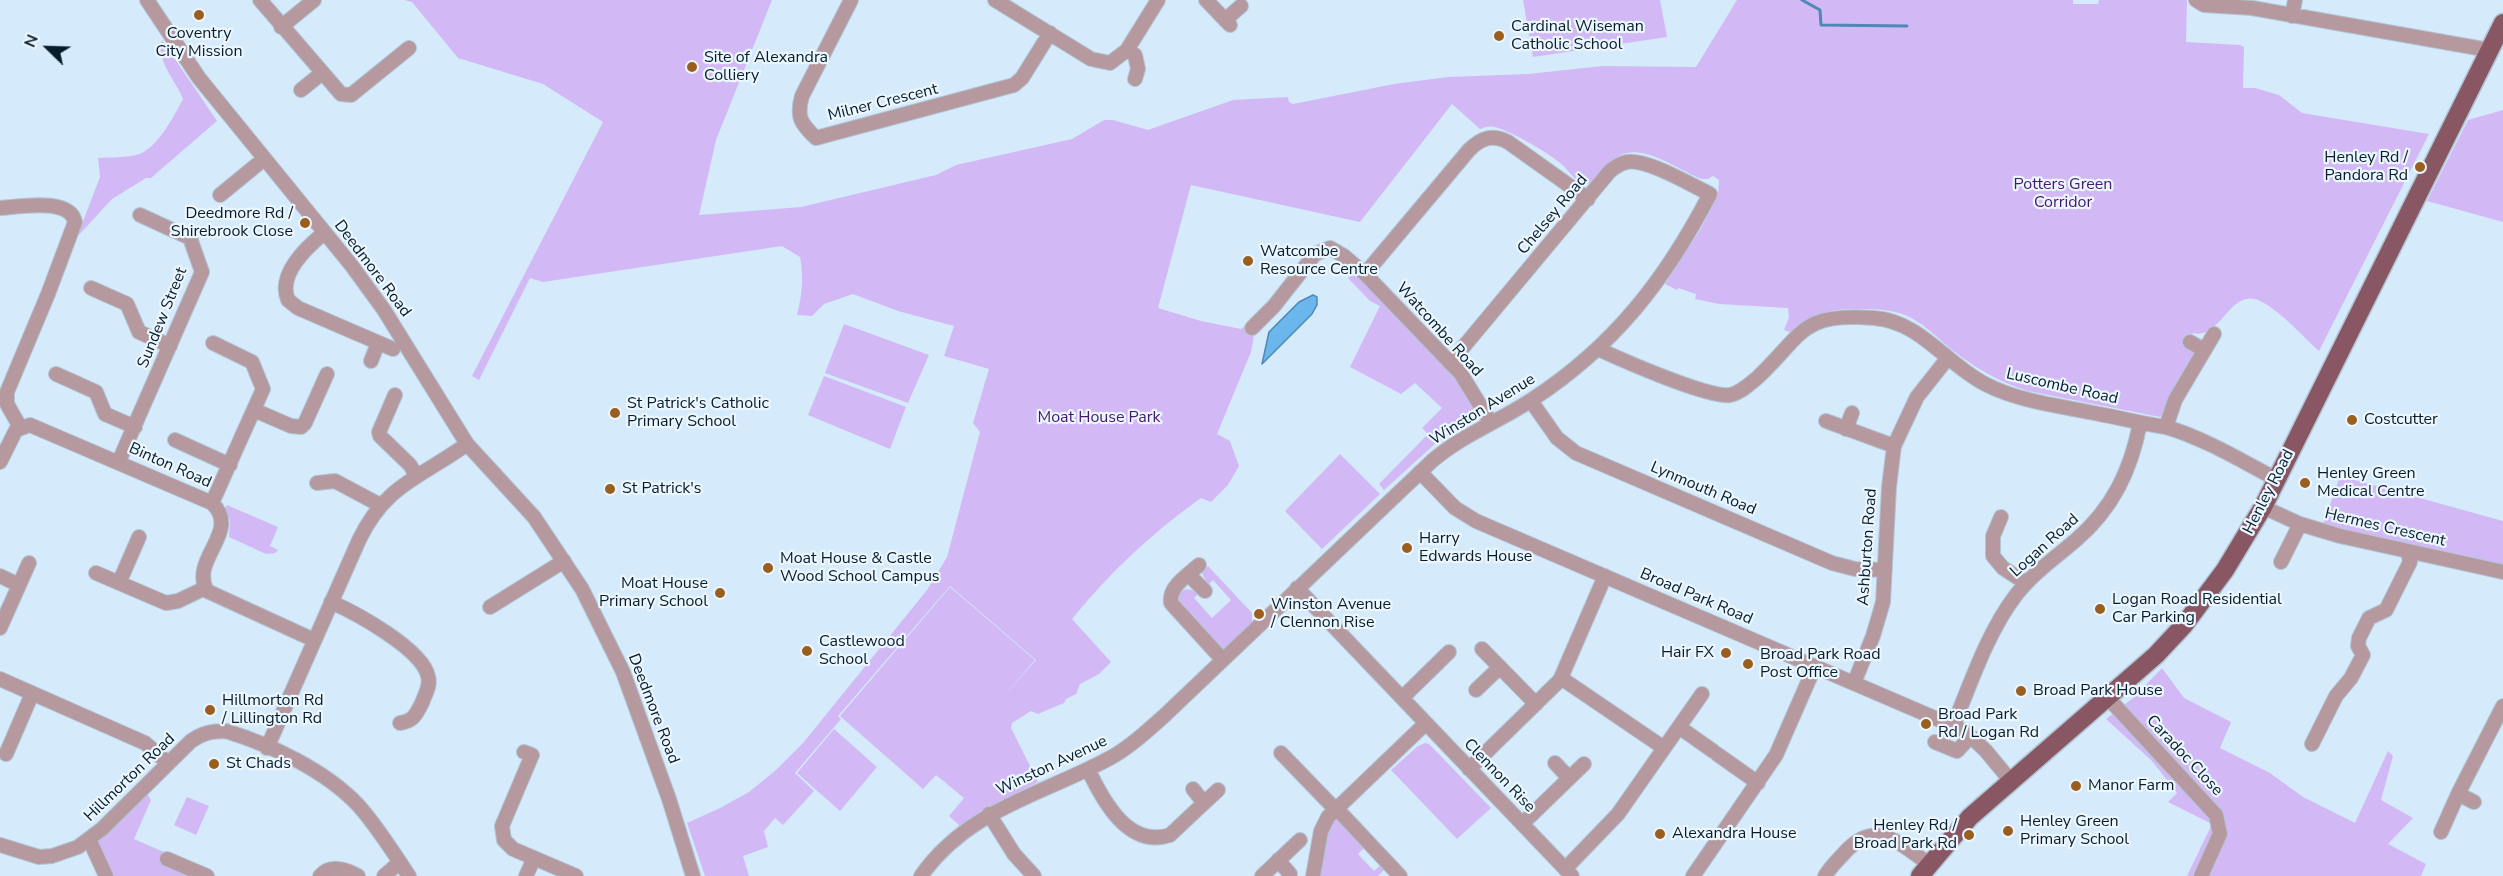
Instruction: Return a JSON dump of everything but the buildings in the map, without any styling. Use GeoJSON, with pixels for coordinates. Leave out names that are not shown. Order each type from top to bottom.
{"type":"FeatureCollection","features":[{"type":"Feature","properties":{"kind":"main road","name":"Henley Road"},"geometry":{"type":"LineString","coordinates":[[1924,870],[1970,817],[2156,655],[2184,625],[2225,570],[2263,507],[2503,23]]}},
{"type":"Feature","properties":{"kind":"street","name":"Deedmore Road"},"geometry":{"type":"LineString","coordinates":[[147,0],[199,78],[384,310],[467,444],[534,518],[582,589],[623,672],[669,799],[693,876]]}},
{"type":"Feature","properties":{"kind":"street"},"geometry":{"type":"LineString","coordinates":[[260,0],[341,94],[351,95],[409,48]]}},
{"type":"Feature","properties":{"kind":"street"},"geometry":{"type":"LineString","coordinates":[[281,27],[314,0]]}},
{"type":"Feature","properties":{"kind":"street","name":"Milner Crescent"},"geometry":{"type":"LineString","coordinates":[[852,0],[801,96],[799,119],[816,138],[1014,85],[1022,78],[1050,33]]}},
{"type":"Feature","properties":{"kind":"street"},"geometry":{"type":"LineString","coordinates":[[995,0],[1091,59],[1102,63],[1110,63],[1127,50],[1158,0]]}},
{"type":"Feature","properties":{"kind":"street"},"geometry":{"type":"LineString","coordinates":[[1206,0],[1227,22],[1241,6]]}},
{"type":"Feature","properties":{"kind":"street"},"geometry":{"type":"LineString","coordinates":[[2196,0],[2204,5],[2252,8],[2489,50]]}},
{"type":"Feature","properties":{"kind":"street"},"geometry":{"type":"LineString","coordinates":[[2292,16],[2295,0]]}},
{"type":"Feature","properties":{"kind":"street"},"geometry":{"type":"LineString","coordinates":[[1127,50],[1135,55],[1138,69],[1135,80]]}},
{"type":"Feature","properties":{"kind":"street"},"geometry":{"type":"LineString","coordinates":[[301,90],[322,73]]}},
{"type":"Feature","properties":{"kind":"street"},"geometry":{"type":"LineString","coordinates":[[1365,274],[1469,150],[1486,138],[1494,137],[1508,142],[1588,198]]}},
{"type":"Feature","properties":{"kind":"street"},"geometry":{"type":"LineString","coordinates":[[220,195],[264,159]]}},
{"type":"Feature","properties":{"kind":"street","name":"Chelsey Road"},"geometry":{"type":"LineString","coordinates":[[1450,363],[1610,171],[1626,162],[1642,162],[1710,194]]}},
{"type":"Feature","properties":{"kind":"street","name":"Winston Avenue"},"geometry":{"type":"LineString","coordinates":[[921,876],[945,848],[989,814],[1088,769],[1130,745],[1164,716],[1297,588],[1448,448],[1531,401],[1598,349],[1656,285],[1678,253],[1710,194]]}},
{"type":"Feature","properties":{"kind":"street"},"geometry":{"type":"LineString","coordinates":[[0,208],[53,205],[69,211],[74,216],[75,222],[7,392],[7,404],[20,427],[13,435],[0,462]]}},
{"type":"Feature","properties":{"kind":"street","name":"Sundew Street"},"geometry":{"type":"LineString","coordinates":[[119,461],[200,276],[201,268],[189,238],[140,215]]}},
{"type":"Feature","properties":{"kind":"street"},"geometry":{"type":"LineString","coordinates":[[324,233],[297,259],[286,285],[288,300],[298,308],[393,349]]}},
{"type":"Feature","properties":{"kind":"street","name":"Watcombe Road"},"geometry":{"type":"LineString","coordinates":[[1252,328],[1274,306],[1316,254],[1323,249],[1330,248],[1338,251],[1365,274],[1450,363],[1468,384],[1491,423]]}},
{"type":"Feature","properties":{"kind":"street"},"geometry":{"type":"LineString","coordinates":[[91,288],[127,304],[139,332],[170,346]]}},
{"type":"Feature","properties":{"kind":"street","name":"Luscombe Road"},"geometry":{"type":"LineString","coordinates":[[1598,349],[1633,365],[1723,395],[1732,395],[1750,385],[1805,328],[1834,317],[1876,318],[1898,322],[1916,332],[1947,359],[1985,384],[2013,396],[2166,427],[2204,440],[2276,479]]}},
{"type":"Feature","properties":{"kind":"street"},"geometry":{"type":"LineString","coordinates":[[2166,427],[2175,400],[2214,334]]}},
{"type":"Feature","properties":{"kind":"street"},"geometry":{"type":"LineString","coordinates":[[2190,342],[2204,350]]}},
{"type":"Feature","properties":{"kind":"street"},"geometry":{"type":"LineString","coordinates":[[212,502],[263,389],[252,362],[213,343]]}},
{"type":"Feature","properties":{"kind":"street"},"geometry":{"type":"LineString","coordinates":[[371,361],[378,343]]}},
{"type":"Feature","properties":{"kind":"street","name":"Ashburton Road"},"geometry":{"type":"LineString","coordinates":[[1854,683],[1881,613],[1889,487],[1894,446],[1917,397],[1947,359]]}},
{"type":"Feature","properties":{"kind":"street"},"geometry":{"type":"LineString","coordinates":[[56,374],[96,392],[105,414],[135,427]]}},
{"type":"Feature","properties":{"kind":"street"},"geometry":{"type":"LineString","coordinates":[[254,410],[291,426],[301,427],[327,374]]}},
{"type":"Feature","properties":{"kind":"street"},"geometry":{"type":"LineString","coordinates":[[395,395],[379,432],[380,436],[410,465],[416,475]]}},
{"type":"Feature","properties":{"kind":"street","name":"Lynmouth Road"},"geometry":{"type":"LineString","coordinates":[[1531,401],[1557,438],[1576,453],[1832,563],[1856,569],[1885,570]]}},
{"type":"Feature","properties":{"kind":"street"},"geometry":{"type":"LineString","coordinates":[[1846,429],[1852,413]]}},
{"type":"Feature","properties":{"kind":"street"},"geometry":{"type":"LineString","coordinates":[[1826,421],[1894,446]]}},
{"type":"Feature","properties":{"kind":"street","name":"Logan Road"},"geometry":{"type":"LineString","coordinates":[[1953,726],[2001,618],[2026,583],[2091,526],[2104,511],[2125,476],[2140,423]]}},
{"type":"Feature","properties":{"kind":"street","name":"Binton Road"},"geometry":{"type":"LineString","coordinates":[[20,427],[36,426],[212,502],[219,509],[222,527],[203,570],[205,588]]}},
{"type":"Feature","properties":{"kind":"street"},"geometry":{"type":"LineString","coordinates":[[175,440],[230,465]]}},
{"type":"Feature","properties":{"kind":"street"},"geometry":{"type":"LineString","coordinates":[[267,748],[364,530],[380,505],[395,490],[416,475],[467,444]]}},
{"type":"Feature","properties":{"kind":"street","name":"Broad Park Road"},"geometry":{"type":"LineString","coordinates":[[1420,472],[1449,503],[1464,514],[1953,726],[1971,736],[2010,780]]}},
{"type":"Feature","properties":{"kind":"street"},"geometry":{"type":"LineString","coordinates":[[317,483],[335,481],[380,505]]}},
{"type":"Feature","properties":{"kind":"street","name":"Hermes Crescent"},"geometry":{"type":"LineString","coordinates":[[2263,507],[2300,524],[2340,536],[2503,572]]}},
{"type":"Feature","properties":{"kind":"street"},"geometry":{"type":"LineString","coordinates":[[2001,517],[1993,536],[1993,556],[2003,568],[2026,583]]}},
{"type":"Feature","properties":{"kind":"street"},"geometry":{"type":"LineString","coordinates":[[2281,562],[2300,524]]}},
{"type":"Feature","properties":{"kind":"street"},"geometry":{"type":"LineString","coordinates":[[119,583],[139,537]]}},
{"type":"Feature","properties":{"kind":"street"},"geometry":{"type":"LineString","coordinates":[[2312,744],[2336,696],[2351,678],[2363,656],[2358,646],[2359,638],[2369,618],[2386,610],[2410,562],[2408,552]]}},
{"type":"Feature","properties":{"kind":"street"},"geometry":{"type":"LineString","coordinates":[[490,607],[564,561]]}},
{"type":"Feature","properties":{"kind":"street"},"geometry":{"type":"LineString","coordinates":[[0,628],[29,563]]}},
{"type":"Feature","properties":{"kind":"street"},"geometry":{"type":"LineString","coordinates":[[1205,591],[1194,570],[1172,591],[1171,603],[1222,659]]}},
{"type":"Feature","properties":{"kind":"street"},"geometry":{"type":"LineString","coordinates":[[96,573],[165,603],[205,588],[211,594],[314,640]]}},
{"type":"Feature","properties":{"kind":"street"},"geometry":{"type":"LineString","coordinates":[[0,576],[20,585]]}},
{"type":"Feature","properties":{"kind":"street"},"geometry":{"type":"LineString","coordinates":[[1469,769],[1561,678],[1605,576]]}},
{"type":"Feature","properties":{"kind":"street","name":"Clennon Rise"},"geometry":{"type":"LineString","coordinates":[[1297,588],[1569,872]]}},
{"type":"Feature","properties":{"kind":"street"},"geometry":{"type":"LineString","coordinates":[[331,602],[363,617],[393,637],[428,673],[429,685],[416,715],[409,722],[400,723]]}},
{"type":"Feature","properties":{"kind":"street"},"geometry":{"type":"LineString","coordinates":[[1482,650],[1536,704]]}},
{"type":"Feature","properties":{"kind":"street"},"geometry":{"type":"LineString","coordinates":[[1402,698],[1449,652]]}},
{"type":"Feature","properties":{"kind":"street"},"geometry":{"type":"LineString","coordinates":[[1692,876],[1758,783],[1766,764],[1785,737],[1815,666]]}},
{"type":"Feature","properties":{"kind":"street"},"geometry":{"type":"LineString","coordinates":[[1476,690],[1500,667]]}},
{"type":"Feature","properties":{"kind":"street"},"geometry":{"type":"LineString","coordinates":[[1561,678],[1664,748]]}},
{"type":"Feature","properties":{"kind":"street"},"geometry":{"type":"LineString","coordinates":[[0,679],[145,743],[168,763]]}},
{"type":"Feature","properties":{"kind":"street"},"geometry":{"type":"LineString","coordinates":[[6,754],[32,694]]}},
{"type":"Feature","properties":{"kind":"street"},"geometry":{"type":"LineString","coordinates":[[1569,872],[1610,825],[1702,694]]}},
{"type":"Feature","properties":{"kind":"street","name":"Caradoc Close"},"geometry":{"type":"LineString","coordinates":[[2108,698],[2216,815],[2220,834],[2201,876]]}},
{"type":"Feature","properties":{"kind":"street"},"geometry":{"type":"LineString","coordinates":[[2441,832],[2503,706]]}},
{"type":"Feature","properties":{"kind":"street"},"geometry":{"type":"LineString","coordinates":[[1313,876],[1323,824],[1425,724]]}},
{"type":"Feature","properties":{"kind":"street"},"geometry":{"type":"LineString","coordinates":[[1679,727],[1758,783]]}},
{"type":"Feature","properties":{"kind":"street","name":"Hillmorton Road"},"geometry":{"type":"LineString","coordinates":[[0,845],[39,857],[66,853],[89,839],[191,741],[213,731],[236,734],[333,781],[360,807],[409,876]]}},
{"type":"Feature","properties":{"kind":"street"},"geometry":{"type":"LineString","coordinates":[[1935,742],[1957,751],[1971,736]]}},
{"type":"Feature","properties":{"kind":"street"},"geometry":{"type":"LineString","coordinates":[[524,752],[532,755],[502,826],[502,833],[509,846],[576,876]]}},
{"type":"Feature","properties":{"kind":"street"},"geometry":{"type":"LineString","coordinates":[[1281,753],[1400,876]]}},
{"type":"Feature","properties":{"kind":"street"},"geometry":{"type":"LineString","coordinates":[[1555,764],[1569,778]]}},
{"type":"Feature","properties":{"kind":"street"},"geometry":{"type":"LineString","coordinates":[[1522,824],[1584,764]]}},
{"type":"Feature","properties":{"kind":"street"},"geometry":{"type":"LineString","coordinates":[[1088,769],[1113,814],[1129,827],[1147,836],[1170,835],[1218,790]]}},
{"type":"Feature","properties":{"kind":"street"},"geometry":{"type":"LineString","coordinates":[[1193,789],[1204,803]]}},
{"type":"Feature","properties":{"kind":"street"},"geometry":{"type":"LineString","coordinates":[[2458,794],[2474,802]]}},
{"type":"Feature","properties":{"kind":"street"},"geometry":{"type":"LineString","coordinates":[[989,814],[1014,854],[1034,876]]}},
{"type":"Feature","properties":{"kind":"street"},"geometry":{"type":"LineString","coordinates":[[1825,876],[1852,845],[1867,835],[1880,835],[1897,842],[1924,870]]}},
{"type":"Feature","properties":{"kind":"street"},"geometry":{"type":"LineString","coordinates":[[89,839],[106,876]]}},
{"type":"Feature","properties":{"kind":"street"},"geometry":{"type":"LineString","coordinates":[[1262,876],[1300,840]]}},
{"type":"Feature","properties":{"kind":"street"},"geometry":{"type":"LineString","coordinates":[[526,876],[534,858]]}},
{"type":"Feature","properties":{"kind":"street"},"geometry":{"type":"LineString","coordinates":[[168,859],[207,876]]}},
{"type":"Feature","properties":{"kind":"street"},"geometry":{"type":"LineString","coordinates":[[1278,860],[1290,874]]}},
{"type":"Feature","properties":{"kind":"street"},"geometry":{"type":"LineString","coordinates":[[384,876],[400,862]]}},
{"type":"Feature","properties":{"kind":"street"},"geometry":{"type":"LineString","coordinates":[[320,876],[329,869],[335,868],[358,876]]}},
{"type":"Feature","properties":{"kind":"green space"},"geometry":{"type":"Polygon","coordinates":[[[404,0],[772,0],[716,140],[699,215],[801,207],[936,175],[956,165],[1072,139],[1104,120],[1113,120],[1148,130],[1233,100],[1288,97],[1289,102],[1293,104],[1394,84],[1448,77],[1528,74],[1603,66],[1696,67],[1737,0],[2073,0],[2073,4],[2098,4],[2099,0],[2187,0],[2186,42],[2244,47],[2243,88],[2255,88],[2279,95],[2302,113],[2429,134],[2319,351],[2266,304],[2248,299],[2240,302],[2211,329],[2203,333],[2193,333],[2188,342],[2195,350],[2196,356],[2164,416],[2160,417],[2028,391],[2007,383],[1969,362],[1933,333],[1899,313],[1873,309],[1830,311],[1806,321],[1790,332],[1784,330],[1789,317],[1788,308],[1719,304],[1695,299],[1696,294],[1678,288],[1677,290],[1665,284],[1700,230],[1718,195],[1719,180],[1713,176],[1702,179],[1650,155],[1629,153],[1611,161],[1592,183],[1586,184],[1573,177],[1559,162],[1517,136],[1490,127],[1480,129],[1452,104],[1360,222],[1191,185],[1158,308],[1201,321],[1241,329],[1246,325],[1254,335],[1251,352],[1217,434],[1230,441],[1239,466],[1228,485],[1211,502],[1201,498],[1166,525],[1117,569],[1072,619],[1111,662],[1099,674],[1080,684],[1076,694],[1066,699],[1064,703],[1038,714],[1031,711],[1012,723],[1011,728],[1038,782],[980,812],[960,826],[949,816],[964,798],[936,775],[923,789],[840,716],[950,587],[1035,660],[1001,699],[1036,660],[950,586],[838,716],[841,719],[795,773],[814,791],[783,825],[775,818],[764,831],[768,847],[743,856],[749,876],[705,876],[687,823],[749,792],[776,770],[803,743],[927,590],[947,557],[980,432],[973,423],[989,369],[944,356],[954,326],[898,311],[853,294],[824,304],[812,316],[797,315],[802,286],[800,257],[782,246],[543,282],[530,278],[479,380],[472,376],[603,122],[543,84],[458,58],[412,2],[404,0]]]}},
{"type":"Feature","properties":{"kind":"green space"},"geometry":{"type":"Polygon","coordinates":[[[1523,0],[1660,0],[1667,37],[1533,57],[1523,0]]]}},
{"type":"Feature","properties":{"kind":"green space"},"geometry":{"type":"Polygon","coordinates":[[[162,40],[217,121],[151,178],[146,178],[112,199],[77,237],[100,177],[98,158],[127,157],[151,147],[164,132],[183,99],[161,55],[162,40]]]}},
{"type":"Feature","properties":{"kind":"green space"},"geometry":{"type":"Polygon","coordinates":[[[2503,110],[2503,222],[2427,201],[2468,120],[2503,110]]]}},
{"type":"Feature","properties":{"kind":"green space"},"geometry":{"type":"Polygon","coordinates":[[[1355,271],[1464,389],[1475,409],[1470,422],[1435,444],[1384,490],[1379,484],[1428,434],[1422,428],[1442,408],[1415,383],[1401,394],[1350,367],[1380,306],[1370,301],[1348,278],[1355,271]]]}},
{"type":"Feature","properties":{"kind":"green space"},"geometry":{"type":"Polygon","coordinates":[[[844,324],[929,355],[908,403],[825,373],[844,324]]]}},
{"type":"Feature","properties":{"kind":"green space"},"geometry":{"type":"Polygon","coordinates":[[[824,376],[906,407],[890,449],[808,415],[824,376]]]}},
{"type":"Feature","properties":{"kind":"green space"},"geometry":{"type":"Polygon","coordinates":[[[1340,454],[1380,494],[1322,549],[1285,511],[1340,454]]]}},
{"type":"Feature","properties":{"kind":"green space"},"geometry":{"type":"Polygon","coordinates":[[[2340,476],[2503,521],[2503,565],[2323,525],[2340,476]]]}},
{"type":"Feature","properties":{"kind":"green space"},"geometry":{"type":"Polygon","coordinates":[[[227,505],[278,527],[270,546],[278,550],[275,553],[266,554],[229,537],[230,520],[225,509],[227,505]]]}},
{"type":"Feature","properties":{"kind":"green space"},"geometry":{"type":"Polygon","coordinates":[[[1208,566],[1252,613],[1252,622],[1225,649],[1222,649],[1176,597],[1186,589],[1199,593],[1194,598],[1212,618],[1231,600],[1213,580],[1208,585],[1202,573],[1208,566]]]}},
{"type":"Feature","properties":{"kind":"green space"},"geometry":{"type":"Polygon","coordinates":[[[2162,668],[2184,698],[2231,722],[2220,748],[2270,773],[2303,797],[2355,823],[2388,751],[2393,756],[2381,800],[2413,818],[2388,844],[2426,864],[2421,876],[2187,876],[2212,824],[2168,802],[2177,793],[2152,761],[2106,719],[2133,698],[2162,668]]]}},
{"type":"Feature","properties":{"kind":"green space"},"geometry":{"type":"Polygon","coordinates":[[[834,729],[877,767],[840,811],[797,773],[834,729]]]}},
{"type":"Feature","properties":{"kind":"green space"},"geometry":{"type":"Polygon","coordinates":[[[1429,744],[1491,808],[1457,839],[1391,770],[1418,746],[1429,744]]]}},
{"type":"Feature","properties":{"kind":"green space"},"geometry":{"type":"Polygon","coordinates":[[[144,789],[151,800],[134,839],[164,852],[160,861],[201,876],[110,876],[92,839],[144,789]]]}},
{"type":"Feature","properties":{"kind":"green space"},"geometry":{"type":"Polygon","coordinates":[[[187,797],[209,806],[196,835],[174,825],[187,797]]]}},
{"type":"Feature","properties":{"kind":"green space"},"geometry":{"type":"Polygon","coordinates":[[[1338,819],[1366,846],[1358,854],[1374,871],[1383,863],[1387,867],[1378,876],[1319,876],[1328,827],[1331,821],[1338,819]]]}},
{"type":"Feature","properties":{"kind":"water"},"geometry":{"type":"Polygon","coordinates":[[[1313,295],[1317,297],[1317,305],[1312,314],[1262,364],[1269,332],[1299,302],[1313,295]]]}},
{"type":"Feature","properties":{"kind":"waterway"},"geometry":{"type":"LineString","coordinates":[[1802,0],[1820,10],[1821,25],[1907,26]]}},
{"type":"Feature","properties":{"kind":"place","name":"Coventry City Mission"},"geometry":{"type":"Point","coordinates":[199,15]}},
{"type":"Feature","properties":{"kind":"place","name":"Cardinal Wiseman Catholic School"},"geometry":{"type":"Point","coordinates":[1499,36]}},
{"type":"Feature","properties":{"kind":"place","name":"Site of Alexandra Colliery"},"geometry":{"type":"Point","coordinates":[692,67]}},
{"type":"Feature","properties":{"kind":"place","name":"Henley Rd / Pandora Rd"},"geometry":{"type":"Point","coordinates":[2420,167]}},
{"type":"Feature","properties":{"kind":"place","name":"Deedmore Rd / Shirebrook Close"},"geometry":{"type":"Point","coordinates":[305,223]}},
{"type":"Feature","properties":{"kind":"place","name":"Watcombe Resource Centre"},"geometry":{"type":"Point","coordinates":[1248,261]}},
{"type":"Feature","properties":{"kind":"place","name":"St Patrick's Catholic Primary School"},"geometry":{"type":"Point","coordinates":[615,413]}},
{"type":"Feature","properties":{"kind":"place","name":"Costcutter"},"geometry":{"type":"Point","coordinates":[2352,420]}},
{"type":"Feature","properties":{"kind":"place","name":"Henley Green Medical Centre"},"geometry":{"type":"Point","coordinates":[2305,483]}},
{"type":"Feature","properties":{"kind":"place","name":"St Patrick's"},"geometry":{"type":"Point","coordinates":[610,489]}},
{"type":"Feature","properties":{"kind":"place","name":"Harry Edwards House"},"geometry":{"type":"Point","coordinates":[1407,548]}},
{"type":"Feature","properties":{"kind":"place","name":"Moat House & Castle Wood School Campus"},"geometry":{"type":"Point","coordinates":[768,568]}},
{"type":"Feature","properties":{"kind":"place","name":"Moat House Primary School"},"geometry":{"type":"Point","coordinates":[720,593]}},
{"type":"Feature","properties":{"kind":"place","name":"Logan Road Residential Car Parking"},"geometry":{"type":"Point","coordinates":[2100,609]}},
{"type":"Feature","properties":{"kind":"place","name":"Winston Avenue / Clennon Rise"},"geometry":{"type":"Point","coordinates":[1259,614]}},
{"type":"Feature","properties":{"kind":"place","name":"Castlewood School"},"geometry":{"type":"Point","coordinates":[807,651]}},
{"type":"Feature","properties":{"kind":"place","name":"Hair FX"},"geometry":{"type":"Point","coordinates":[1726,653]}},
{"type":"Feature","properties":{"kind":"place","name":"Broad Park Road Post Office"},"geometry":{"type":"Point","coordinates":[1748,664]}},
{"type":"Feature","properties":{"kind":"place","name":"Broad Park House"},"geometry":{"type":"Point","coordinates":[2021,691]}},
{"type":"Feature","properties":{"kind":"place","name":"Hillmorton Rd / Lillington Rd"},"geometry":{"type":"Point","coordinates":[210,710]}},
{"type":"Feature","properties":{"kind":"place","name":"Broad Park Rd / Logan Rd"},"geometry":{"type":"Point","coordinates":[1926,724]}},
{"type":"Feature","properties":{"kind":"place","name":"St Chads"},"geometry":{"type":"Point","coordinates":[214,764]}},
{"type":"Feature","properties":{"kind":"place","name":"Manor Farm"},"geometry":{"type":"Point","coordinates":[2076,786]}},
{"type":"Feature","properties":{"kind":"place","name":"Henley Green Primary School"},"geometry":{"type":"Point","coordinates":[2008,831]}},
{"type":"Feature","properties":{"kind":"place","name":"Alexandra House"},"geometry":{"type":"Point","coordinates":[1660,834]}},
{"type":"Feature","properties":{"kind":"place","name":"Henley Rd / Broad Park Rd"},"geometry":{"type":"Point","coordinates":[1969,835]}},
{"type":"Feature","properties":{"kind":"park label","name":"Potters Green Corridor"},"geometry":{"type":"Point","coordinates":[2063,194]}},
{"type":"Feature","properties":{"kind":"park label","name":"Moat House Park"},"geometry":{"type":"Point","coordinates":[1099,418]}}]}
